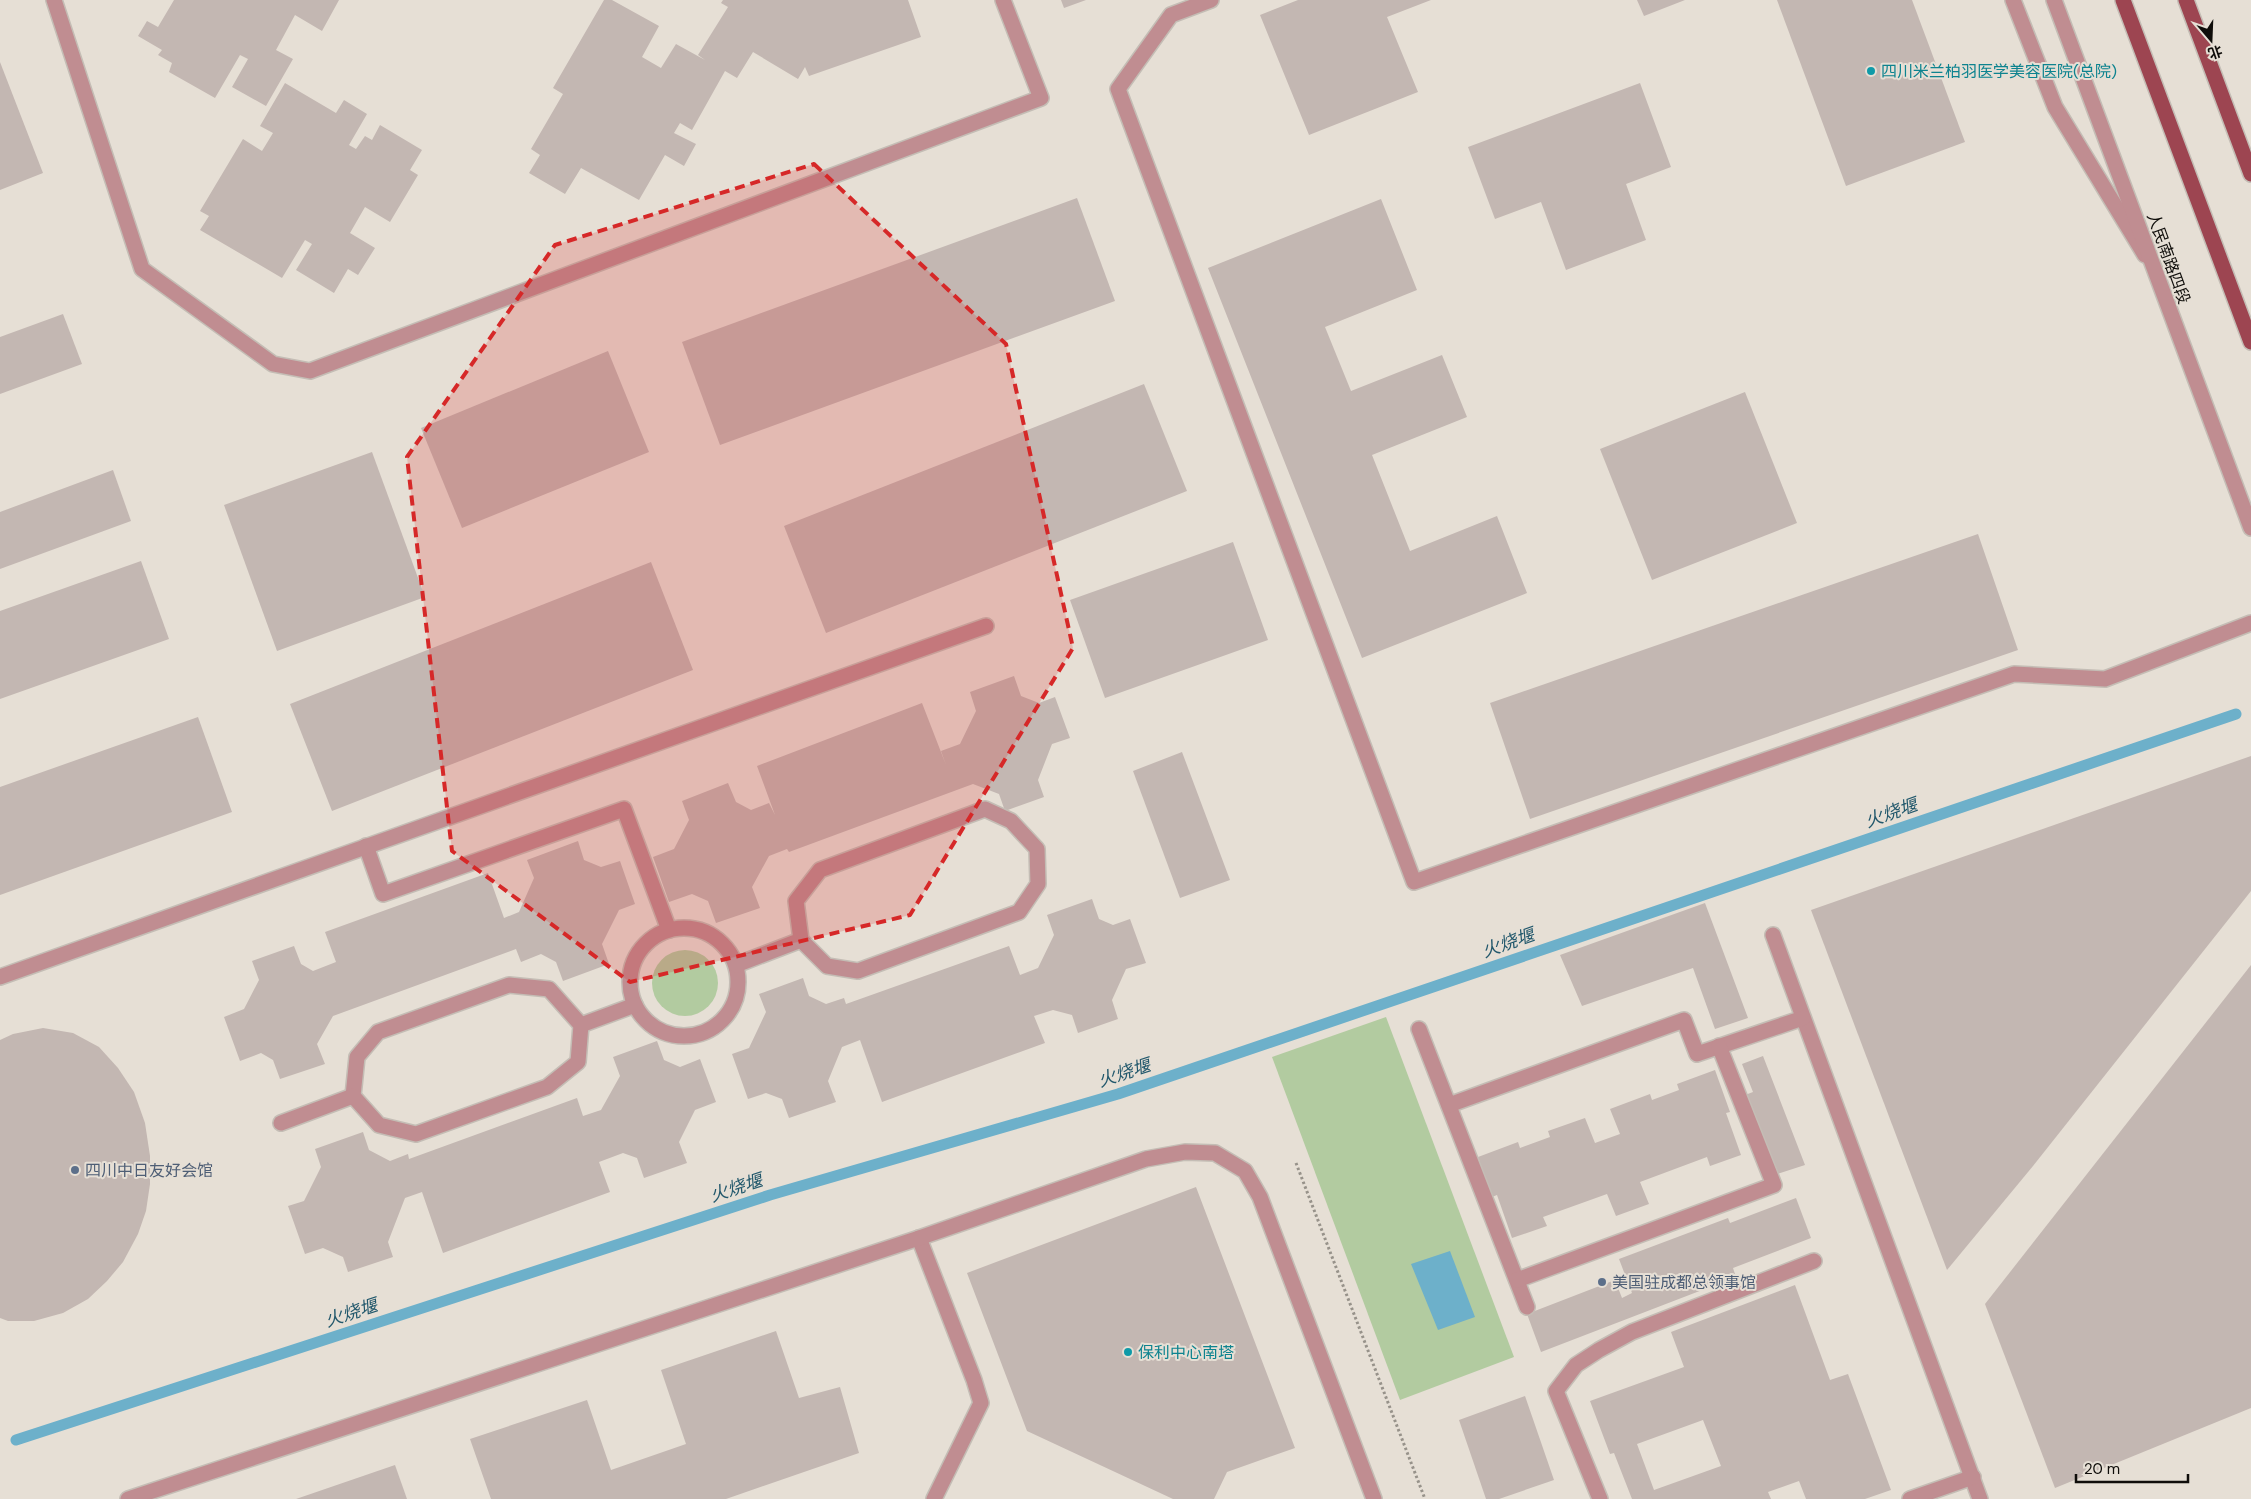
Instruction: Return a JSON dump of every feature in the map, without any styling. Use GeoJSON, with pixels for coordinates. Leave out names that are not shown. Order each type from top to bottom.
{"type":"FeatureCollection","features":[{"type":"Feature","properties":{"kind":"main road"},"geometry":{"type":"LineString","coordinates":[[2123,0],[2251,342]]}},
{"type":"Feature","properties":{"kind":"main road"},"geometry":{"type":"LineString","coordinates":[[2186,0],[2250,172]]}},
{"type":"Feature","properties":{"kind":"street"},"geometry":{"type":"LineString","coordinates":[[54,0],[142,269],[273,364],[310,371],[1041,98],[1003,0]]}},
{"type":"Feature","properties":{"kind":"street"},"geometry":{"type":"LineString","coordinates":[[1211,0],[1171,15],[1118,89],[1414,882],[2014,674],[2105,679],[2251,623]]}},
{"type":"Feature","properties":{"kind":"street"},"geometry":{"type":"LineString","coordinates":[[2014,0],[2055,107],[2156,272]]}},
{"type":"Feature","properties":{"kind":"street","name":"人民南路四段"},"geometry":{"type":"LineString","coordinates":[[2054,0],[2251,528]]}},
{"type":"Feature","properties":{"kind":"street"},"geometry":{"type":"LineString","coordinates":[[0,977],[986,626]]}},
{"type":"Feature","properties":{"kind":"street"},"geometry":{"type":"LineString","coordinates":[[366,846],[383,894],[624,809],[669,930]]}},
{"type":"Feature","properties":{"kind":"street"},"geometry":{"type":"LineString","coordinates":[[985,809],[1010,821],[1037,849],[1038,884],[1020,912],[858,971],[827,966],[801,940],[796,901],[820,870],[985,809]]}},
{"type":"Feature","properties":{"kind":"street"},"geometry":{"type":"LineString","coordinates":[[687,928],[705,932],[721,942],[732,956],[736,965],[738,991],[732,1009],[720,1023],[705,1033],[687,1036],[670,1035],[654,1028],[640,1016],[629,982],[632,965],[640,950],[653,937],[669,930],[687,928]]}},
{"type":"Feature","properties":{"kind":"street"},"geometry":{"type":"LineString","coordinates":[[1773,935],[1980,1499]]}},
{"type":"Feature","properties":{"kind":"street"},"geometry":{"type":"LineString","coordinates":[[736,965],[801,940]]}},
{"type":"Feature","properties":{"kind":"street"},"geometry":{"type":"LineString","coordinates":[[509,985],[549,989],[581,1024],[578,1062],[547,1087],[416,1134],[379,1125],[353,1096],[358,1058],[378,1032],[509,985]]}},
{"type":"Feature","properties":{"kind":"street"},"geometry":{"type":"LineString","coordinates":[[581,1024],[635,1005]]}},
{"type":"Feature","properties":{"kind":"street"},"geometry":{"type":"LineString","coordinates":[[1449,1105],[1684,1020],[1696,1054],[1803,1018]]}},
{"type":"Feature","properties":{"kind":"street"},"geometry":{"type":"LineString","coordinates":[[1419,1029],[1527,1307]]}},
{"type":"Feature","properties":{"kind":"street"},"geometry":{"type":"LineString","coordinates":[[1517,1280],[1774,1185],[1719,1046]]}},
{"type":"Feature","properties":{"kind":"street"},"geometry":{"type":"LineString","coordinates":[[281,1123],[353,1096]]}},
{"type":"Feature","properties":{"kind":"street"},"geometry":{"type":"LineString","coordinates":[[128,1499],[919,1238],[1146,1159],[1185,1152],[1215,1153],[1245,1171],[1260,1197],[1374,1499]]}},
{"type":"Feature","properties":{"kind":"street"},"geometry":{"type":"LineString","coordinates":[[919,1238],[981,1403],[934,1499]]}},
{"type":"Feature","properties":{"kind":"street"},"geometry":{"type":"LineString","coordinates":[[1600,1499],[1556,1391],[1576,1366],[1599,1350],[1632,1332],[1814,1261]]}},
{"type":"Feature","properties":{"kind":"street"},"geometry":{"type":"LineString","coordinates":[[1910,1499],[1972,1477]]}},
{"type":"Feature","properties":{"kind":"path"},"geometry":{"type":"LineString","coordinates":[[1296,1163],[1424,1499]]}},
{"type":"Feature","properties":{"kind":"highlighted area"},"geometry":{"type":"Polygon","coordinates":[[[814,164],[1006,344],[1073,648],[910,915],[630,982],[452,851],[407,457],[555,245],[814,164]]]}},
{"type":"Feature","properties":{"kind":"green space"},"geometry":{"type":"Polygon","coordinates":[[[685,950],[697,953],[708,960],[715,971],[718,983],[715,995],[708,1006],[697,1013],[685,1016],[673,1013],[662,1006],[655,995],[652,983],[655,971],[662,960],[673,953],[685,950]]]}},
{"type":"Feature","properties":{"kind":"green space"},"geometry":{"type":"Polygon","coordinates":[[[1386,1017],[1514,1357],[1400,1400],[1272,1057],[1386,1017]]]}},
{"type":"Feature","properties":{"kind":"water"},"geometry":{"type":"Polygon","coordinates":[[[1450,1251],[1475,1317],[1438,1330],[1411,1264],[1450,1251]]]}},
{"type":"Feature","properties":{"kind":"building"},"geometry":{"type":"Polygon","coordinates":[[[174,0],[339,0],[322,31],[295,15],[276,50],[293,59],[266,106],[232,87],[248,59],[240,55],[215,98],[169,72],[172,63],[158,55],[162,50],[138,36],[147,21],[158,27],[174,0]]]}},
{"type":"Feature","properties":{"kind":"building"},"geometry":{"type":"Polygon","coordinates":[[[604,0],[612,0],[659,26],[642,57],[661,68],[676,44],[705,60],[698,55],[728,7],[721,3],[723,0],[908,0],[921,37],[809,76],[805,67],[798,79],[753,52],[737,78],[725,71],[692,130],[680,123],[674,133],[696,144],[684,166],[665,155],[639,200],[581,168],[565,194],[529,173],[540,155],[531,149],[563,94],[553,88],[604,0]]]}},
{"type":"Feature","properties":{"kind":"building"},"geometry":{"type":"Polygon","coordinates":[[[1061,0],[1086,0],[1064,8],[1061,0]]]}},
{"type":"Feature","properties":{"kind":"building"},"geometry":{"type":"Polygon","coordinates":[[[1298,0],[1431,0],[1387,17],[1418,92],[1309,135],[1260,15],[1298,0]]]}},
{"type":"Feature","properties":{"kind":"building"},"geometry":{"type":"Polygon","coordinates":[[[1637,0],[1685,0],[1644,16],[1637,0]]]}},
{"type":"Feature","properties":{"kind":"building","name":"四川米兰柏羽医学美容医院(总院)"},"geometry":{"type":"Polygon","coordinates":[[[1777,0],[1912,0],[1965,142],[1846,186],[1777,0]]]}},
{"type":"Feature","properties":{"kind":"building"},"geometry":{"type":"Polygon","coordinates":[[[0,62],[43,173],[0,190],[0,62]]]}},
{"type":"Feature","properties":{"kind":"building"},"geometry":{"type":"Polygon","coordinates":[[[285,83],[336,113],[344,100],[367,114],[349,145],[356,149],[365,136],[372,140],[380,125],[422,150],[410,170],[418,175],[390,222],[365,207],[350,233],[375,248],[358,275],[348,269],[334,293],[296,270],[312,244],[305,240],[282,278],[200,230],[209,216],[200,211],[243,139],[262,151],[273,133],[260,126],[285,83]]]}},
{"type":"Feature","properties":{"kind":"building"},"geometry":{"type":"Polygon","coordinates":[[[1640,83],[1671,167],[1626,184],[1646,240],[1566,270],[1541,202],[1495,219],[1468,147],[1640,83]]]}},
{"type":"Feature","properties":{"kind":"building"},"geometry":{"type":"Polygon","coordinates":[[[1077,198],[1115,301],[720,445],[682,342],[1077,198]]]}},
{"type":"Feature","properties":{"kind":"building"},"geometry":{"type":"Polygon","coordinates":[[[1381,199],[1417,290],[1325,327],[1351,391],[1442,355],[1467,417],[1372,455],[1410,551],[1497,516],[1527,593],[1362,658],[1208,268],[1381,199]]]}},
{"type":"Feature","properties":{"kind":"building"},"geometry":{"type":"Polygon","coordinates":[[[63,314],[82,364],[0,394],[0,337],[63,314]]]}},
{"type":"Feature","properties":{"kind":"building"},"geometry":{"type":"Polygon","coordinates":[[[608,351],[649,452],[462,528],[421,428],[608,351]]]}},
{"type":"Feature","properties":{"kind":"building"},"geometry":{"type":"Polygon","coordinates":[[[1144,384],[1187,491],[826,633],[784,526],[1144,384]]]}},
{"type":"Feature","properties":{"kind":"building"},"geometry":{"type":"Polygon","coordinates":[[[1745,392],[1797,523],[1652,580],[1600,449],[1745,392]]]}},
{"type":"Feature","properties":{"kind":"building"},"geometry":{"type":"Polygon","coordinates":[[[372,452],[425,597],[277,651],[224,505],[372,452]]]}},
{"type":"Feature","properties":{"kind":"building"},"geometry":{"type":"Polygon","coordinates":[[[113,470],[131,521],[0,569],[0,512],[113,470]]]}},
{"type":"Feature","properties":{"kind":"building"},"geometry":{"type":"Polygon","coordinates":[[[1978,534],[2018,650],[1530,819],[1490,703],[1978,534]]]}},
{"type":"Feature","properties":{"kind":"building"},"geometry":{"type":"Polygon","coordinates":[[[1233,542],[1268,640],[1105,698],[1070,600],[1233,542]]]}},
{"type":"Feature","properties":{"kind":"building"},"geometry":{"type":"Polygon","coordinates":[[[141,561],[169,639],[0,699],[0,611],[141,561]]]}},
{"type":"Feature","properties":{"kind":"building"},"geometry":{"type":"Polygon","coordinates":[[[651,562],[693,670],[332,811],[290,704],[651,562]]]}},
{"type":"Feature","properties":{"kind":"building"},"geometry":{"type":"Polygon","coordinates":[[[1014,676],[1021,696],[1039,703],[1055,697],[1070,738],[1052,744],[1038,780],[1044,797],[1005,811],[999,794],[973,784],[789,852],[787,849],[769,856],[752,887],[760,908],[716,923],[708,901],[692,894],[669,902],[653,857],[674,849],[689,820],[682,801],[728,783],[736,802],[751,810],[769,803],[775,815],[757,766],[922,703],[946,765],[941,751],[960,744],[976,711],[970,692],[1014,676]]]}},
{"type":"Feature","properties":{"kind":"building"},"geometry":{"type":"Polygon","coordinates":[[[198,717],[232,812],[0,895],[0,787],[198,717]]]}},
{"type":"Feature","properties":{"kind":"building"},"geometry":{"type":"Polygon","coordinates":[[[1182,752],[1230,880],[1180,898],[1133,771],[1182,752]]]}},
{"type":"Feature","properties":{"kind":"building"},"geometry":{"type":"Polygon","coordinates":[[[2251,756],[2251,891],[2033,1166],[1947,1270],[1811,910],[2251,756]]]}},
{"type":"Feature","properties":{"kind":"building"},"geometry":{"type":"Polygon","coordinates":[[[578,841],[584,860],[601,867],[620,861],[635,904],[619,910],[602,944],[609,964],[563,981],[556,962],[541,954],[521,962],[516,949],[333,1016],[317,1044],[325,1064],[280,1079],[273,1060],[261,1053],[240,1061],[224,1017],[244,1009],[259,980],[252,961],[294,946],[301,964],[313,971],[336,962],[325,932],[488,873],[504,918],[519,912],[534,878],[527,860],[578,841]]]}},
{"type":"Feature","properties":{"kind":"building"},"geometry":{"type":"Polygon","coordinates":[[[1092,899],[1099,919],[1113,925],[1130,919],[1146,963],[1126,969],[1112,1000],[1118,1019],[1078,1033],[1072,1015],[1053,1010],[1034,1016],[1045,1043],[882,1102],[860,1040],[842,1047],[828,1081],[836,1102],[789,1118],[782,1099],[766,1093],[748,1099],[732,1054],[749,1048],[766,1012],[759,994],[803,978],[809,996],[826,1004],[844,998],[846,1004],[1009,946],[1020,975],[1038,968],[1054,935],[1047,915],[1092,899]]]}},
{"type":"Feature","properties":{"kind":"building"},"geometry":{"type":"Polygon","coordinates":[[[1705,903],[1748,1018],[1715,1029],[1693,968],[1582,1006],[1560,955],[1705,903]]]}},
{"type":"Feature","properties":{"kind":"building"},"geometry":{"type":"Polygon","coordinates":[[[2251,965],[2251,1408],[2055,1488],[1985,1304],[2251,965]]]}},
{"type":"Feature","properties":{"kind":"building","name":"四川中日友好会馆"},"geometry":{"type":"Polygon","coordinates":[[[43,1028],[73,1033],[99,1047],[118,1068],[134,1092],[145,1123],[150,1156],[150,1184],[146,1211],[138,1234],[123,1262],[107,1281],[88,1299],[63,1313],[34,1321],[8,1321],[0,1318],[0,1040],[13,1034],[43,1028]]]}},
{"type":"Feature","properties":{"kind":"building"},"geometry":{"type":"Polygon","coordinates":[[[657,1041],[664,1060],[680,1067],[700,1059],[716,1102],[695,1110],[679,1142],[687,1163],[644,1178],[637,1158],[623,1153],[599,1162],[610,1192],[443,1253],[422,1192],[405,1198],[388,1242],[393,1257],[348,1272],[343,1257],[323,1248],[305,1254],[288,1206],[304,1201],[321,1167],[315,1149],[363,1132],[369,1150],[390,1161],[408,1154],[409,1159],[577,1098],[583,1116],[601,1110],[620,1076],[613,1057],[657,1041]]]}},
{"type":"Feature","properties":{"kind":"building"},"geometry":{"type":"Polygon","coordinates":[[[1763,1056],[1805,1165],[1777,1174],[1745,1095],[1753,1092],[1742,1064],[1763,1056]]]}},
{"type":"Feature","properties":{"kind":"building"},"geometry":{"type":"Polygon","coordinates":[[[1715,1070],[1730,1112],[1726,1113],[1741,1155],[1710,1166],[1707,1157],[1640,1182],[1649,1204],[1616,1216],[1607,1194],[1543,1217],[1547,1226],[1512,1238],[1497,1195],[1492,1197],[1478,1157],[1518,1142],[1520,1148],[1550,1137],[1548,1131],[1585,1118],[1595,1143],[1620,1134],[1610,1109],[1650,1094],[1652,1100],[1679,1090],[1677,1084],[1715,1070]]]}},
{"type":"Feature","properties":{"kind":"building","name":"保利中心南塔"},"geometry":{"type":"Polygon","coordinates":[[[1196,1187],[1295,1448],[1227,1472],[1214,1499],[1173,1499],[1027,1431],[967,1273],[1196,1187]]]}},
{"type":"Feature","properties":{"kind":"building"},"geometry":{"type":"Polygon","coordinates":[[[1796,1198],[1811,1238],[1733,1268],[1736,1277],[1541,1352],[1527,1314],[1615,1280],[1622,1298],[1632,1293],[1619,1259],[1728,1218],[1730,1223],[1796,1198]]]}},
{"type":"Feature","properties":{"kind":"building"},"geometry":{"type":"Polygon","coordinates":[[[1795,1285],[1830,1380],[1848,1374],[1891,1490],[1865,1499],[1806,1499],[1799,1481],[1768,1492],[1771,1499],[1632,1499],[1614,1453],[1610,1454],[1590,1401],[1684,1367],[1671,1332],[1795,1285]],[[1703,1420],[1637,1444],[1654,1490],[1721,1466],[1703,1420]]]}},
{"type":"Feature","properties":{"kind":"building"},"geometry":{"type":"Polygon","coordinates":[[[776,1331],[799,1398],[840,1387],[859,1453],[726,1499],[491,1499],[470,1439],[587,1400],[611,1470],[686,1444],[661,1370],[776,1331]]]}},
{"type":"Feature","properties":{"kind":"building"},"geometry":{"type":"Polygon","coordinates":[[[1525,1396],[1554,1480],[1499,1499],[1486,1499],[1459,1420],[1525,1396]]]}},
{"type":"Feature","properties":{"kind":"building"},"geometry":{"type":"Polygon","coordinates":[[[395,1465],[407,1499],[296,1499],[395,1465]]]}},
{"type":"Feature","properties":{"kind":"waterway","name":"火烧堰"},"geometry":{"type":"LineString","coordinates":[[16,1440],[770,1195],[1118,1094],[2236,714]]}},
{"type":"Feature","properties":{"kind":"place","name":"四川米兰柏羽医学美容医院(总院)"},"geometry":{"type":"Point","coordinates":[1871,71]}},
{"type":"Feature","properties":{"kind":"place","name":"四川中日友好会馆"},"geometry":{"type":"Point","coordinates":[75,1170]}},
{"type":"Feature","properties":{"kind":"place","name":"美国驻成都总领事馆"},"geometry":{"type":"Point","coordinates":[1602,1282]}},
{"type":"Feature","properties":{"kind":"place","name":"保利中心南塔"},"geometry":{"type":"Point","coordinates":[1128,1352]}}]}
